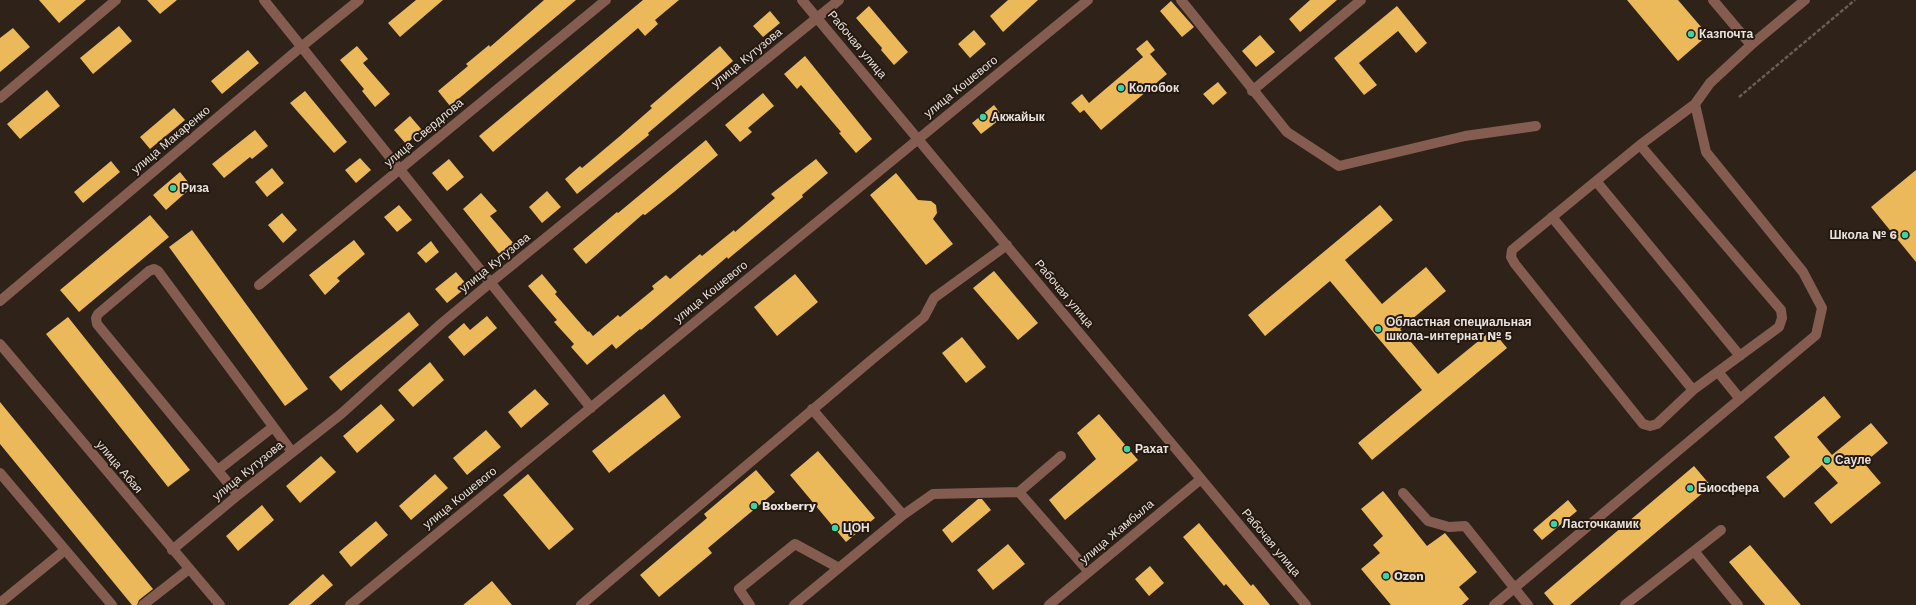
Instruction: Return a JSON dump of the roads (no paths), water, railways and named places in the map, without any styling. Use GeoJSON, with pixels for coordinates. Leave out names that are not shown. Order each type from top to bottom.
{"type":"FeatureCollection","features":[{"type":"Feature","properties":{"kind":"street"},"geometry":{"type":"LineString","coordinates":[[0,98],[116,0]]}},
{"type":"Feature","properties":{"kind":"street"},"geometry":{"type":"LineString","coordinates":[[264,0],[591,408]]}},
{"type":"Feature","properties":{"kind":"street","name":"улица Макаренко"},"geometry":{"type":"LineString","coordinates":[[0,301],[301,47],[359,0]]}},
{"type":"Feature","properties":{"kind":"street","name":"улица Свердлова"},"geometry":{"type":"LineString","coordinates":[[259,285],[606,0]]}},
{"type":"Feature","properties":{"kind":"street","name":"Рабочая улица"},"geometry":{"type":"LineString","coordinates":[[802,0],[1306,605]]}},
{"type":"Feature","properties":{"kind":"street","name":"улица Кутузова"},"geometry":{"type":"LineString","coordinates":[[172,550],[238,495],[341,414],[442,323],[490,283],[839,0]]}},
{"type":"Feature","properties":{"kind":"street","name":"улица Кошевого"},"geometry":{"type":"LineString","coordinates":[[350,605],[1088,0]]}},
{"type":"Feature","properties":{"kind":"street"},"geometry":{"type":"LineString","coordinates":[[1181,0],[1286,132],[1340,166],[1465,136],[1536,126]]}},
{"type":"Feature","properties":{"kind":"street"},"geometry":{"type":"LineString","coordinates":[[1252,91],[1361,0]]}},
{"type":"Feature","properties":{"kind":"street"},"geometry":{"type":"LineString","coordinates":[[1713,0],[1751,45]]}},
{"type":"Feature","properties":{"kind":"street"},"geometry":{"type":"LineString","coordinates":[[1640,145],[1781,310],[1782,318],[1779,327],[1719,373],[1693,390],[1657,424],[1650,426],[1644,424],[1638,418],[1511,257],[1512,250],[1640,145],[1695,104],[1710,83],[1751,45],[1805,0]]}},
{"type":"Feature","properties":{"kind":"street"},"geometry":{"type":"LineString","coordinates":[[1494,605],[1816,335],[1822,308],[1803,272],[1706,152],[1695,104]]}},
{"type":"Feature","properties":{"kind":"street"},"geometry":{"type":"LineString","coordinates":[[1596,181],[1740,356]]}},
{"type":"Feature","properties":{"kind":"street"},"geometry":{"type":"LineString","coordinates":[[1552,217],[1693,390]]}},
{"type":"Feature","properties":{"kind":"street"},"geometry":{"type":"LineString","coordinates":[[581,605],[812,409],[924,317],[934,298],[1007,245]]}},
{"type":"Feature","properties":{"kind":"street"},"geometry":{"type":"LineString","coordinates":[[238,495],[96,324],[98,314],[149,271],[154,269],[158,271],[292,452]]}},
{"type":"Feature","properties":{"kind":"street","name":"улица Абая"},"geometry":{"type":"LineString","coordinates":[[0,344],[172,550],[220,605]]}},
{"type":"Feature","properties":{"kind":"street"},"geometry":{"type":"LineString","coordinates":[[1719,373],[1740,399]]}},
{"type":"Feature","properties":{"kind":"street"},"geometry":{"type":"LineString","coordinates":[[812,409],[903,515]]}},
{"type":"Feature","properties":{"kind":"street"},"geometry":{"type":"LineString","coordinates":[[218,470],[274,427]]}},
{"type":"Feature","properties":{"kind":"street"},"geometry":{"type":"LineString","coordinates":[[794,605],[903,515],[933,494],[1019,492],[1061,456]]}},
{"type":"Feature","properties":{"kind":"street"},"geometry":{"type":"LineString","coordinates":[[0,473],[112,605]]}},
{"type":"Feature","properties":{"kind":"street","name":"улица Жамбыла"},"geometry":{"type":"LineString","coordinates":[[1049,605],[1201,479]]}},
{"type":"Feature","properties":{"kind":"street"},"geometry":{"type":"LineString","coordinates":[[1019,492],[1089,572]]}},
{"type":"Feature","properties":{"kind":"street"},"geometry":{"type":"LineString","coordinates":[[1403,494],[1428,521],[1449,527],[1465,526],[1528,605]]}},
{"type":"Feature","properties":{"kind":"street"},"geometry":{"type":"LineString","coordinates":[[1625,605],[1721,530]]}},
{"type":"Feature","properties":{"kind":"street"},"geometry":{"type":"LineString","coordinates":[[750,605],[739,589],[795,544],[839,568]]}},
{"type":"Feature","properties":{"kind":"street"},"geometry":{"type":"LineString","coordinates":[[0,603],[65,550]]}},
{"type":"Feature","properties":{"kind":"street"},"geometry":{"type":"LineString","coordinates":[[1694,552],[1738,605]]}},
{"type":"Feature","properties":{"kind":"street"},"geometry":{"type":"LineString","coordinates":[[143,605],[189,569]]}},
{"type":"Feature","properties":{"kind":"place","name":"Казпочта"},"geometry":{"type":"Point","coordinates":[1691,34]}},
{"type":"Feature","properties":{"kind":"place","name":"Колобок"},"geometry":{"type":"Point","coordinates":[1121,88]}},
{"type":"Feature","properties":{"kind":"place","name":"Акжайык"},"geometry":{"type":"Point","coordinates":[983,117]}},
{"type":"Feature","properties":{"kind":"place","name":"Риза"},"geometry":{"type":"Point","coordinates":[173,188]}},
{"type":"Feature","properties":{"kind":"place","name":"Школа № 6"},"geometry":{"type":"Point","coordinates":[1905,235]}},
{"type":"Feature","properties":{"kind":"place","name":"Областная специальная школа-интернат № 5"},"geometry":{"type":"Point","coordinates":[1378,329]}},
{"type":"Feature","properties":{"kind":"place","name":"Рахат"},"geometry":{"type":"Point","coordinates":[1127,449]}},
{"type":"Feature","properties":{"kind":"place","name":"Сауле"},"geometry":{"type":"Point","coordinates":[1827,460]}},
{"type":"Feature","properties":{"kind":"place","name":"Биосфера"},"geometry":{"type":"Point","coordinates":[1690,488]}},
{"type":"Feature","properties":{"kind":"place","name":"Boxberry"},"geometry":{"type":"Point","coordinates":[754,506]}},
{"type":"Feature","properties":{"kind":"place","name":"Ласточкамик"},"geometry":{"type":"Point","coordinates":[1554,524]}},
{"type":"Feature","properties":{"kind":"place","name":"ЦОН"},"geometry":{"type":"Point","coordinates":[835,528]}},
{"type":"Feature","properties":{"kind":"place","name":"Ozon"},"geometry":{"type":"Point","coordinates":[1386,576]}}]}
